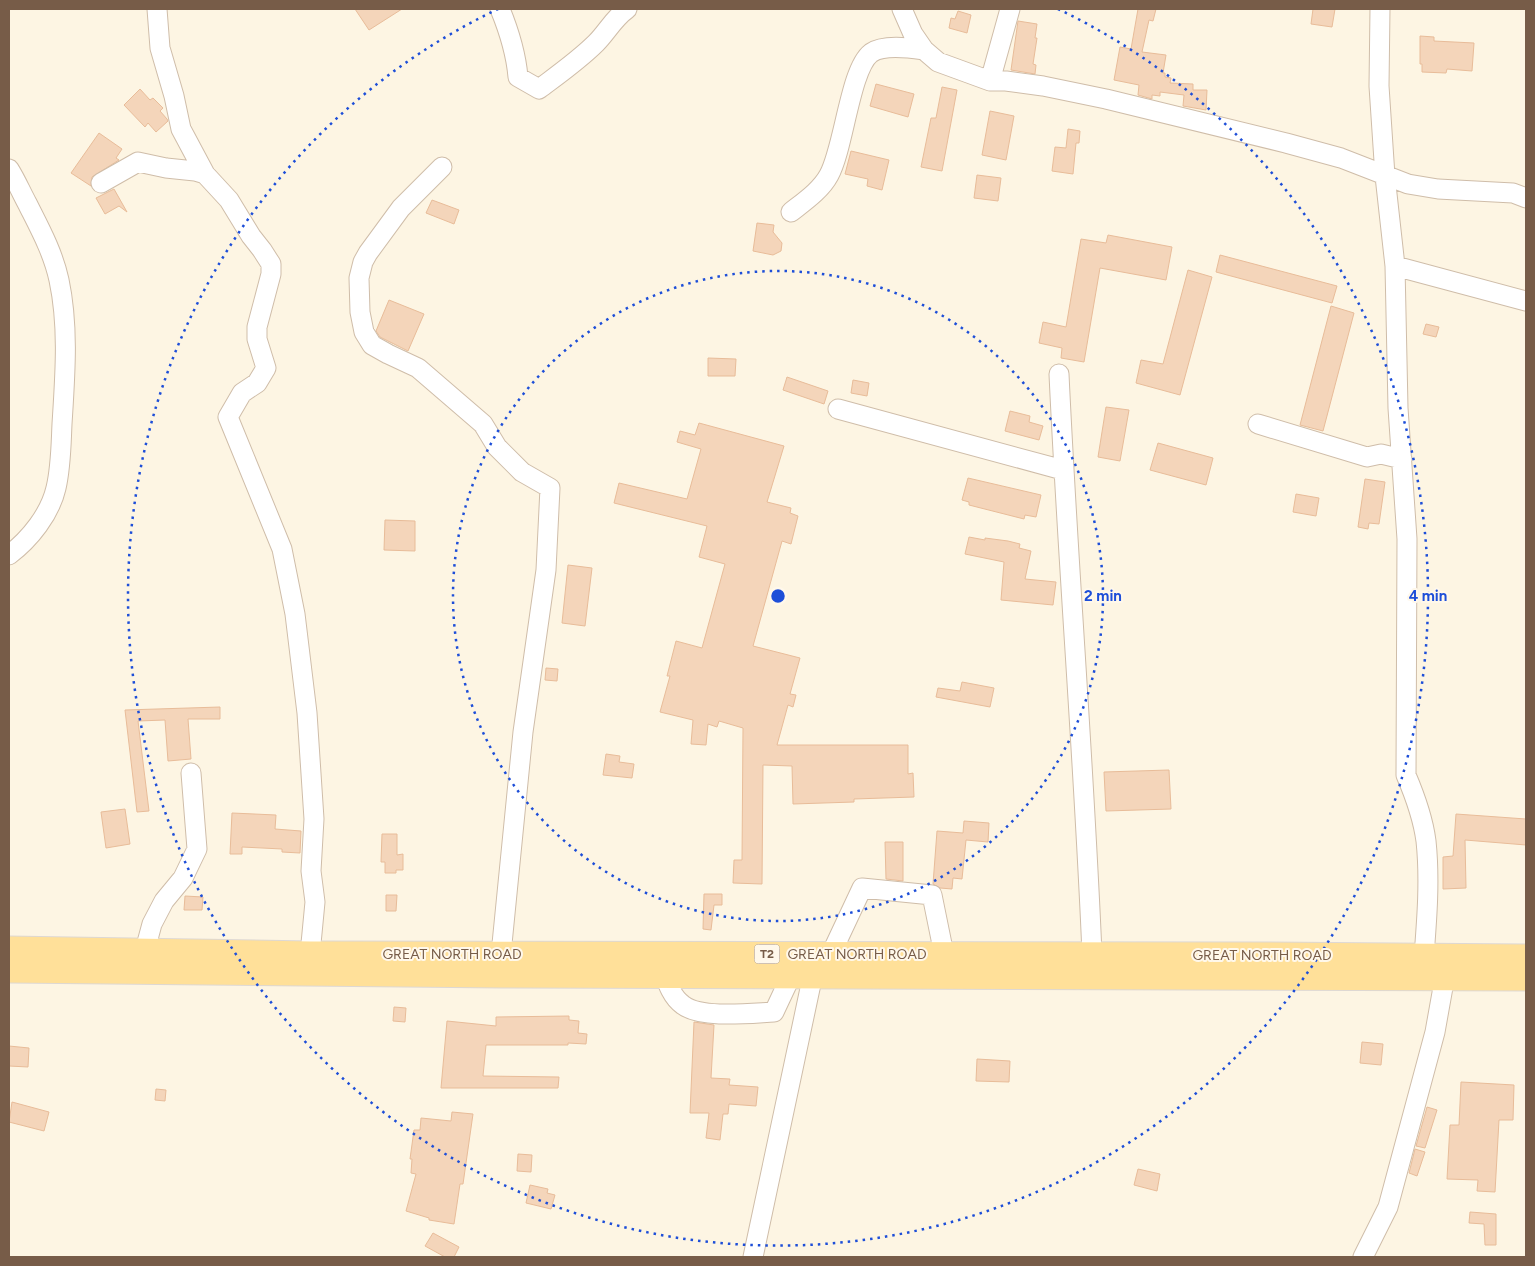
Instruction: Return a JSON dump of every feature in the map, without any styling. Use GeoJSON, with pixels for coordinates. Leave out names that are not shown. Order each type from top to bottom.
{"type":"FeatureCollection","features":[{"type":"Feature","properties":{"kind":"main road","name":"GREAT NORTH ROAD"},"geometry":{"type":"LineString","coordinates":[[9,949],[310,954],[501,954],[662,965],[813,965],[944,954],[1092,954],[1439,964],[1526,978]]}},
{"type":"Feature","properties":{"kind":"main road","name":"GREAT NORTH ROAD"},"geometry":{"type":"LineString","coordinates":[[9,970],[813,965],[1271,976],[1526,957]]}},
{"type":"Feature","properties":{"kind":"street"},"geometry":{"type":"LineString","coordinates":[[157,9],[160,48],[174,96],[181,129],[206,174],[229,200],[250,236],[271,264],[271,274],[257,327],[257,338],[262,349],[266,368],[257,383],[242,394],[228,416],[282,549],[295,614],[307,713],[314,819],[311,871],[315,902],[310,954]]}},
{"type":"Feature","properties":{"kind":"street"},"geometry":{"type":"LineString","coordinates":[[500,9],[510,34],[517,60],[518,77],[539,89],[584,55],[606,32],[613,21],[627,9]]}},
{"type":"Feature","properties":{"kind":"street"},"geometry":{"type":"LineString","coordinates":[[902,9],[913,34],[924,50],[938,62],[990,81],[1006,81],[1043,86],[1106,99],[1341,158],[1408,184],[1438,189],[1513,193],[1526,198]]}},
{"type":"Feature","properties":{"kind":"street"},"geometry":{"type":"LineString","coordinates":[[990,81],[1010,9]]}},
{"type":"Feature","properties":{"kind":"street"},"geometry":{"type":"LineString","coordinates":[[1363,1257],[1388,1207],[1435,1032],[1439,964],[1428,899],[1426,841],[1416,799],[1406,775],[1407,539],[1398,408],[1395,266],[1385,176],[1379,86],[1380,9]]}},
{"type":"Feature","properties":{"kind":"street"},"geometry":{"type":"LineString","coordinates":[[791,212],[815,193],[829,176],[835,162],[846,118],[864,61],[872,52],[887,49],[902,47],[924,50]]}},
{"type":"Feature","properties":{"kind":"street"},"geometry":{"type":"LineString","coordinates":[[101,183],[138,162],[206,174]]}},
{"type":"Feature","properties":{"kind":"street"},"geometry":{"type":"LineString","coordinates":[[442,167],[401,208],[368,252],[363,262],[360,278],[360,312],[364,332],[372,345],[418,368],[483,424],[497,447],[522,472],[550,488],[546,570],[522,732],[501,954]]}},
{"type":"Feature","properties":{"kind":"street"},"geometry":{"type":"LineString","coordinates":[[9,169],[53,259],[59,280],[62,306],[65,364],[60,465],[56,489],[49,506],[35,529],[22,545],[9,555]]}},
{"type":"Feature","properties":{"kind":"street"},"geometry":{"type":"LineString","coordinates":[[1395,266],[1526,300]]}},
{"type":"Feature","properties":{"kind":"street"},"geometry":{"type":"LineString","coordinates":[[1059,374],[1092,954]]}},
{"type":"Feature","properties":{"kind":"street"},"geometry":{"type":"LineString","coordinates":[[838,409],[1063,470]]}},
{"type":"Feature","properties":{"kind":"street"},"geometry":{"type":"LineString","coordinates":[[1258,424],[1367,456],[1381,454],[1402,459]]}},
{"type":"Feature","properties":{"kind":"street"},"geometry":{"type":"LineString","coordinates":[[145,950],[152,924],[164,901],[183,878],[197,849],[191,773]]}},
{"type":"Feature","properties":{"kind":"street"},"geometry":{"type":"LineString","coordinates":[[662,965],[672,993],[682,1005],[698,1011],[724,1014],[774,1012],[813,965],[862,888],[932,894],[944,954]]}},
{"type":"Feature","properties":{"kind":"street"},"geometry":{"type":"LineString","coordinates":[[753,1257],[813,965]]}},
{"type":"Feature","properties":{"kind":"building"},"geometry":{"type":"Polygon","coordinates":[[[355,9],[402,9],[369,30],[355,9]]]}},
{"type":"Feature","properties":{"kind":"building"},"geometry":{"type":"Polygon","coordinates":[[[1138,9],[1156,9],[1153,21],[1149,20],[1142,52],[1166,55],[1163,73],[1165,73],[1165,77],[1171,78],[1170,83],[1193,84],[1193,90],[1207,90],[1206,110],[1183,106],[1184,95],[1160,92],[1160,96],[1152,95],[1152,99],[1138,95],[1139,85],[1114,80],[1120,47],[1131,49],[1138,9]]]}},
{"type":"Feature","properties":{"kind":"building"},"geometry":{"type":"Polygon","coordinates":[[[1313,9],[1335,9],[1332,27],[1311,24],[1313,9]]]}},
{"type":"Feature","properties":{"kind":"building"},"geometry":{"type":"Polygon","coordinates":[[[958,11],[971,15],[967,33],[949,28],[951,18],[955,19],[958,11]]]}},
{"type":"Feature","properties":{"kind":"building"},"geometry":{"type":"Polygon","coordinates":[[[1018,21],[1037,24],[1033,64],[1036,65],[1035,74],[1011,70],[1018,21]]]}},
{"type":"Feature","properties":{"kind":"building"},"geometry":{"type":"Polygon","coordinates":[[[1420,36],[1434,37],[1434,41],[1474,43],[1472,71],[1447,69],[1446,73],[1422,72],[1422,64],[1420,64],[1420,36]]]}},
{"type":"Feature","properties":{"kind":"building"},"geometry":{"type":"Polygon","coordinates":[[[876,84],[914,94],[908,117],[870,106],[876,84]]]}},
{"type":"Feature","properties":{"kind":"building"},"geometry":{"type":"Polygon","coordinates":[[[942,87],[957,90],[942,171],[921,167],[931,118],[936,118],[942,87]]]}},
{"type":"Feature","properties":{"kind":"building"},"geometry":{"type":"Polygon","coordinates":[[[140,89],[150,100],[153,98],[163,108],[160,111],[168,121],[156,132],[148,123],[145,127],[124,105],[140,89]]]}},
{"type":"Feature","properties":{"kind":"building"},"geometry":{"type":"Polygon","coordinates":[[[990,111],[1014,116],[1006,160],[982,155],[990,111]]]}},
{"type":"Feature","properties":{"kind":"building"},"geometry":{"type":"Polygon","coordinates":[[[1068,129],[1080,131],[1079,143],[1076,143],[1073,174],[1052,171],[1055,147],[1066,148],[1068,129]]]}},
{"type":"Feature","properties":{"kind":"building"},"geometry":{"type":"Polygon","coordinates":[[[99,133],[122,149],[116,158],[119,160],[92,177],[91,186],[71,173],[99,133]]]}},
{"type":"Feature","properties":{"kind":"building"},"geometry":{"type":"Polygon","coordinates":[[[851,151],[889,160],[882,190],[867,186],[868,179],[845,174],[851,151]]]}},
{"type":"Feature","properties":{"kind":"building"},"geometry":{"type":"Polygon","coordinates":[[[977,175],[1001,178],[998,201],[974,198],[977,175]]]}},
{"type":"Feature","properties":{"kind":"building"},"geometry":{"type":"Polygon","coordinates":[[[114,189],[127,212],[119,206],[105,214],[96,198],[114,189]]]}},
{"type":"Feature","properties":{"kind":"building"},"geometry":{"type":"Polygon","coordinates":[[[432,200],[459,210],[454,224],[426,213],[432,200]]]}},
{"type":"Feature","properties":{"kind":"building"},"geometry":{"type":"Polygon","coordinates":[[[757,223],[774,225],[773,232],[782,243],[781,251],[773,255],[753,251],[757,223]]]}},
{"type":"Feature","properties":{"kind":"building"},"geometry":{"type":"Polygon","coordinates":[[[1108,235],[1172,247],[1166,280],[1100,268],[1084,362],[1061,358],[1062,348],[1039,343],[1043,322],[1066,327],[1081,239],[1106,243],[1108,235]]]}},
{"type":"Feature","properties":{"kind":"building"},"geometry":{"type":"Polygon","coordinates":[[[1220,255],[1337,286],[1332,303],[1216,272],[1220,255]]]}},
{"type":"Feature","properties":{"kind":"building"},"geometry":{"type":"Polygon","coordinates":[[[1188,270],[1212,277],[1180,395],[1136,383],[1141,360],[1163,364],[1188,270]]]}},
{"type":"Feature","properties":{"kind":"building"},"geometry":{"type":"Polygon","coordinates":[[[389,300],[424,314],[408,351],[380,337],[376,331],[389,300]]]}},
{"type":"Feature","properties":{"kind":"building"},"geometry":{"type":"Polygon","coordinates":[[[1331,306],[1354,313],[1323,431],[1300,425],[1331,306]]]}},
{"type":"Feature","properties":{"kind":"building"},"geometry":{"type":"Polygon","coordinates":[[[1426,324],[1439,327],[1436,337],[1423,334],[1426,324]]]}},
{"type":"Feature","properties":{"kind":"building"},"geometry":{"type":"Polygon","coordinates":[[[708,358],[736,359],[735,376],[708,376],[708,358]]]}},
{"type":"Feature","properties":{"kind":"building"},"geometry":{"type":"Polygon","coordinates":[[[787,377],[828,391],[824,404],[783,390],[787,377]]]}},
{"type":"Feature","properties":{"kind":"building"},"geometry":{"type":"Polygon","coordinates":[[[853,380],[869,383],[867,396],[851,393],[853,380]]]}},
{"type":"Feature","properties":{"kind":"building"},"geometry":{"type":"Polygon","coordinates":[[[1106,407],[1129,410],[1120,461],[1098,457],[1106,407]]]}},
{"type":"Feature","properties":{"kind":"building"},"geometry":{"type":"Polygon","coordinates":[[[1010,411],[1030,416],[1029,422],[1043,426],[1039,440],[1005,431],[1010,411]]]}},
{"type":"Feature","properties":{"kind":"building"},"geometry":{"type":"Polygon","coordinates":[[[699,423],[784,446],[767,502],[791,508],[790,513],[798,516],[791,544],[782,541],[753,646],[800,658],[790,694],[796,695],[793,707],[788,705],[777,745],[908,745],[908,774],[913,773],[914,797],[854,799],[854,802],[793,804],[792,766],[763,765],[762,884],[733,883],[734,860],[742,860],[743,728],[719,721],[717,727],[708,724],[706,745],[691,744],[693,720],[660,712],[670,676],[667,676],[676,641],[702,648],[725,564],[699,557],[707,526],[614,503],[619,483],[687,499],[701,449],[677,442],[680,431],[695,435],[699,423]]]}},
{"type":"Feature","properties":{"kind":"building"},"geometry":{"type":"Polygon","coordinates":[[[1158,443],[1213,458],[1206,485],[1150,470],[1158,443]]]}},
{"type":"Feature","properties":{"kind":"building"},"geometry":{"type":"Polygon","coordinates":[[[968,478],[1041,495],[1036,517],[1025,515],[1024,519],[969,505],[969,502],[962,500],[968,478]]]}},
{"type":"Feature","properties":{"kind":"building"},"geometry":{"type":"Polygon","coordinates":[[[1365,479],[1385,482],[1379,524],[1369,523],[1368,529],[1358,527],[1365,479]]]}},
{"type":"Feature","properties":{"kind":"building"},"geometry":{"type":"Polygon","coordinates":[[[1296,494],[1319,498],[1316,516],[1293,512],[1296,494]]]}},
{"type":"Feature","properties":{"kind":"building"},"geometry":{"type":"Polygon","coordinates":[[[385,520],[415,521],[415,551],[384,550],[385,520]]]}},
{"type":"Feature","properties":{"kind":"building"},"geometry":{"type":"Polygon","coordinates":[[[969,537],[1008,541],[1020,544],[1019,548],[1031,551],[1025,579],[1056,582],[1053,605],[1001,600],[1004,562],[965,554],[969,537]]]}},
{"type":"Feature","properties":{"kind":"building"},"geometry":{"type":"Polygon","coordinates":[[[568,565],[592,568],[585,626],[562,623],[568,565]]]}},
{"type":"Feature","properties":{"kind":"building"},"geometry":{"type":"Polygon","coordinates":[[[546,668],[558,669],[557,681],[545,680],[546,668]]]}},
{"type":"Feature","properties":{"kind":"building"},"geometry":{"type":"Polygon","coordinates":[[[962,682],[994,688],[990,707],[936,697],[938,688],[960,691],[962,682]]]}},
{"type":"Feature","properties":{"kind":"building"},"geometry":{"type":"Polygon","coordinates":[[[220,707],[220,719],[188,719],[191,759],[168,761],[165,720],[138,721],[149,811],[137,812],[125,710],[220,707]]]}},
{"type":"Feature","properties":{"kind":"building"},"geometry":{"type":"Polygon","coordinates":[[[606,754],[620,756],[619,762],[634,764],[632,778],[603,775],[606,754]]]}},
{"type":"Feature","properties":{"kind":"building"},"geometry":{"type":"Polygon","coordinates":[[[1169,770],[1171,809],[1106,811],[1104,772],[1169,770]]]}},
{"type":"Feature","properties":{"kind":"building"},"geometry":{"type":"Polygon","coordinates":[[[125,809],[130,844],[106,848],[101,812],[125,809]]]}},
{"type":"Feature","properties":{"kind":"building"},"geometry":{"type":"Polygon","coordinates":[[[232,813],[276,815],[275,829],[301,831],[300,853],[282,852],[282,849],[242,847],[242,854],[230,854],[232,813]]]}},
{"type":"Feature","properties":{"kind":"building"},"geometry":{"type":"Polygon","coordinates":[[[1456,814],[1526,819],[1526,845],[1465,840],[1466,888],[1443,889],[1443,857],[1453,856],[1456,814]]]}},
{"type":"Feature","properties":{"kind":"building"},"geometry":{"type":"Polygon","coordinates":[[[964,821],[989,823],[988,842],[966,840],[962,879],[953,878],[952,889],[940,888],[933,884],[937,831],[963,833],[964,821]]]}},
{"type":"Feature","properties":{"kind":"building"},"geometry":{"type":"Polygon","coordinates":[[[382,834],[397,834],[397,855],[403,854],[403,870],[396,870],[396,873],[385,873],[385,862],[381,862],[382,834]]]}},
{"type":"Feature","properties":{"kind":"building"},"geometry":{"type":"Polygon","coordinates":[[[885,842],[903,842],[903,881],[886,879],[885,842]]]}},
{"type":"Feature","properties":{"kind":"building"},"geometry":{"type":"Polygon","coordinates":[[[704,894],[722,894],[722,905],[714,905],[711,930],[703,929],[704,894]]]}},
{"type":"Feature","properties":{"kind":"building"},"geometry":{"type":"Polygon","coordinates":[[[386,895],[397,895],[396,911],[386,911],[386,895]]]}},
{"type":"Feature","properties":{"kind":"building"},"geometry":{"type":"Polygon","coordinates":[[[185,896],[203,897],[202,910],[184,910],[185,896]]]}},
{"type":"Feature","properties":{"kind":"building"},"geometry":{"type":"Polygon","coordinates":[[[394,1007],[406,1008],[405,1022],[393,1021],[394,1007]]]}},
{"type":"Feature","properties":{"kind":"building"},"geometry":{"type":"Polygon","coordinates":[[[569,1016],[569,1020],[579,1021],[578,1033],[587,1034],[586,1044],[486,1045],[483,1076],[559,1077],[558,1088],[441,1088],[447,1021],[496,1026],[496,1017],[569,1016]]]}},
{"type":"Feature","properties":{"kind":"building"},"geometry":{"type":"Polygon","coordinates":[[[694,1022],[714,1025],[711,1078],[730,1079],[729,1085],[758,1087],[756,1106],[729,1104],[728,1114],[723,1114],[720,1140],[706,1138],[709,1113],[690,1113],[694,1022]]]}},
{"type":"Feature","properties":{"kind":"building"},"geometry":{"type":"Polygon","coordinates":[[[1362,1042],[1383,1044],[1381,1065],[1360,1063],[1362,1042]]]}},
{"type":"Feature","properties":{"kind":"building"},"geometry":{"type":"Polygon","coordinates":[[[9,1046],[29,1048],[28,1067],[9,1066],[9,1046]]]}},
{"type":"Feature","properties":{"kind":"building"},"geometry":{"type":"Polygon","coordinates":[[[977,1059],[1010,1061],[1009,1082],[976,1081],[977,1059]]]}},
{"type":"Feature","properties":{"kind":"building"},"geometry":{"type":"Polygon","coordinates":[[[1461,1082],[1514,1085],[1513,1120],[1499,1120],[1495,1192],[1477,1191],[1478,1180],[1447,1179],[1450,1125],[1459,1125],[1461,1082]]]}},
{"type":"Feature","properties":{"kind":"building"},"geometry":{"type":"Polygon","coordinates":[[[156,1089],[166,1090],[165,1101],[155,1100],[156,1089]]]}},
{"type":"Feature","properties":{"kind":"building"},"geometry":{"type":"Polygon","coordinates":[[[12,1102],[49,1112],[44,1131],[9,1122],[12,1102]]]}},
{"type":"Feature","properties":{"kind":"building"},"geometry":{"type":"Polygon","coordinates":[[[1427,1107],[1437,1110],[1425,1148],[1416,1146],[1427,1107]]]}},
{"type":"Feature","properties":{"kind":"building"},"geometry":{"type":"Polygon","coordinates":[[[452,1112],[473,1114],[463,1184],[460,1184],[454,1224],[429,1220],[429,1218],[406,1211],[416,1174],[411,1173],[412,1159],[410,1159],[414,1130],[420,1130],[421,1118],[451,1121],[452,1112]]]}},
{"type":"Feature","properties":{"kind":"building"},"geometry":{"type":"Polygon","coordinates":[[[1415,1149],[1425,1152],[1417,1176],[1409,1173],[1415,1149]]]}},
{"type":"Feature","properties":{"kind":"building"},"geometry":{"type":"Polygon","coordinates":[[[518,1154],[532,1155],[531,1172],[517,1171],[518,1154]]]}},
{"type":"Feature","properties":{"kind":"building"},"geometry":{"type":"Polygon","coordinates":[[[1138,1169],[1160,1174],[1157,1191],[1134,1185],[1138,1169]]]}},
{"type":"Feature","properties":{"kind":"building"},"geometry":{"type":"Polygon","coordinates":[[[530,1185],[548,1189],[547,1193],[555,1195],[551,1209],[526,1203],[530,1185]]]}},
{"type":"Feature","properties":{"kind":"building"},"geometry":{"type":"Polygon","coordinates":[[[1470,1212],[1496,1214],[1496,1245],[1485,1245],[1484,1224],[1469,1223],[1470,1212]]]}},
{"type":"Feature","properties":{"kind":"building"},"geometry":{"type":"Polygon","coordinates":[[[433,1233],[459,1247],[454,1257],[445,1257],[425,1246],[433,1233]]]}}]}
